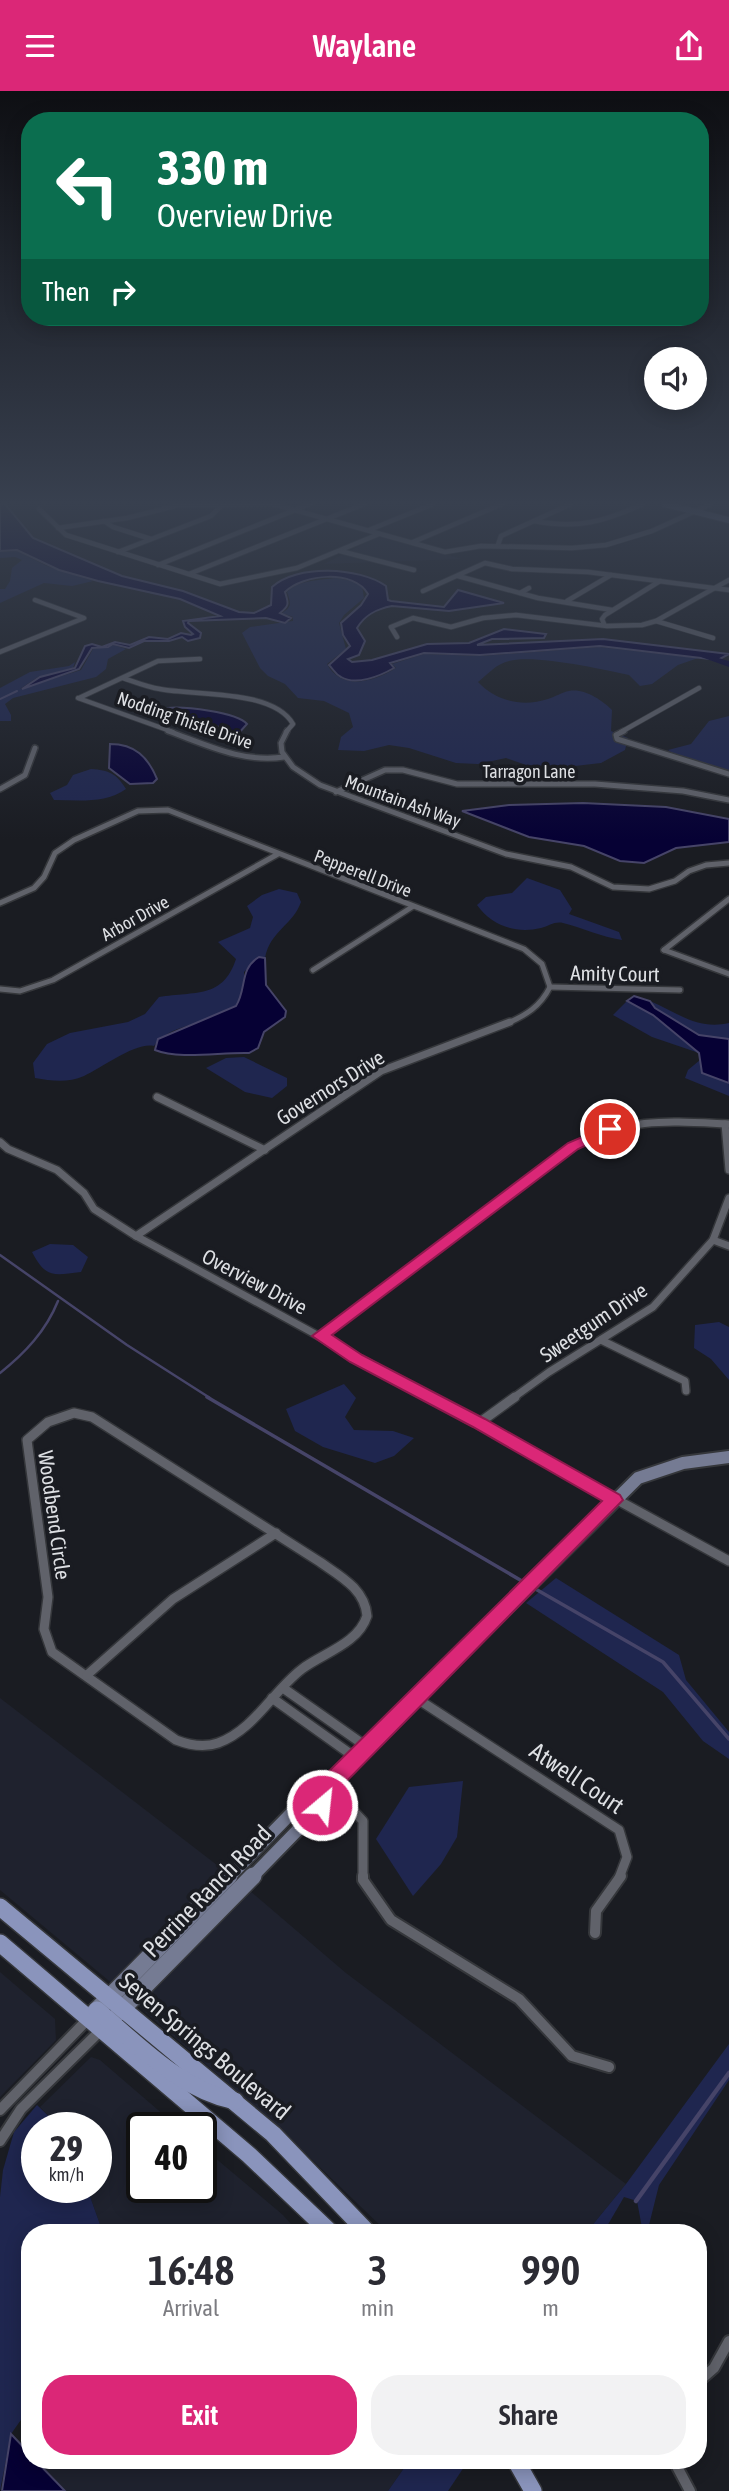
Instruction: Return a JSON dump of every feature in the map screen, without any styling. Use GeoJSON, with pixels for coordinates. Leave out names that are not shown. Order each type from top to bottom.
{"type":"FeatureCollection","features":[{"type":"Feature","properties":{"kind":"main road","name":"Seven Springs Boulevard"},"geometry":{"type":"LineString","coordinates":[[0,1907],[235,2101],[300,2160],[360,2224]]}},
{"type":"Feature","properties":{"kind":"main road"},"geometry":{"type":"LineString","coordinates":[[0,1943],[195,2090],[222,2100],[235,2101]]}},
{"type":"Feature","properties":{"kind":"main road"},"geometry":{"type":"LineString","coordinates":[[99,2020],[322,2224]]}},
{"type":"Feature","properties":{"kind":"main road"},"geometry":{"type":"LineString","coordinates":[[521,2469],[533,2491]]}},
{"type":"Feature","properties":{"kind":"street"},"geometry":{"type":"LineString","coordinates":[[0,652],[85,618],[80,616]]}},
{"type":"Feature","properties":{"kind":"street"},"geometry":{"type":"LineString","coordinates":[[397,637],[391,627],[401,619],[424,620],[449,628],[502,616]]}},
{"type":"Feature","properties":{"kind":"street"},"geometry":{"type":"LineString","coordinates":[[522,616],[583,625],[643,625],[665,616]]}},
{"type":"Feature","properties":{"kind":"street"},"geometry":{"type":"LineString","coordinates":[[604,624],[602,619],[605,616]]}},
{"type":"Feature","properties":{"kind":"street"},"geometry":{"type":"LineString","coordinates":[[656,621],[713,638]]}},
{"type":"Feature","properties":{"kind":"street"},"geometry":{"type":"LineString","coordinates":[[123,678],[167,659],[200,659]]}},
{"type":"Feature","properties":{"kind":"street"},"geometry":{"type":"LineString","coordinates":[[123,678],[158,688],[225,695],[289,714],[293,724],[279,742],[284,757]]}},
{"type":"Feature","properties":{"kind":"street","name":"Nodding Thistle Drive"},"geometry":{"type":"LineString","coordinates":[[123,678],[78,698],[244,758],[262,760],[284,757]]}},
{"type":"Feature","properties":{"kind":"street"},"geometry":{"type":"LineString","coordinates":[[699,688],[616,735],[617,739],[729,774]]}},
{"type":"Feature","properties":{"kind":"street"},"geometry":{"type":"LineString","coordinates":[[0,789],[25,775],[35,748]]}},
{"type":"Feature","properties":{"kind":"street","name":"Mountain Ash Way"},"geometry":{"type":"LineString","coordinates":[[284,757],[305,777],[336,792],[506,854],[571,867],[613,887],[649,889],[675,881],[689,871],[706,865],[729,863]]}},
{"type":"Feature","properties":{"kind":"street","name":"Tarragon Lane"},"geometry":{"type":"LineString","coordinates":[[336,792],[369,775],[394,770],[485,786],[595,784],[683,791],[729,800]]}},
{"type":"Feature","properties":{"kind":"street","name":"Pepperell Drive"},"geometry":{"type":"LineString","coordinates":[[0,903],[16,899],[34,889],[44,879],[55,852],[131,812],[147,809],[168,810],[524,949],[542,964],[550,987]]}},
{"type":"Feature","properties":{"kind":"street","name":"Arbor Drive"},"geometry":{"type":"LineString","coordinates":[[0,989],[20,991],[52,980],[278,854]]}},
{"type":"Feature","properties":{"kind":"street"},"geometry":{"type":"LineString","coordinates":[[729,899],[664,950],[729,974]]}},
{"type":"Feature","properties":{"kind":"street"},"geometry":{"type":"LineString","coordinates":[[313,970],[412,907]]}},
{"type":"Feature","properties":{"kind":"street","name":"Amity Court"},"geometry":{"type":"LineString","coordinates":[[550,987],[680,990]]}},
{"type":"Feature","properties":{"kind":"street","name":"Governors Drive"},"geometry":{"type":"LineString","coordinates":[[136,1236],[381,1071],[507,1024],[530,1011],[544,999],[550,987]]}},
{"type":"Feature","properties":{"kind":"street"},"geometry":{"type":"LineString","coordinates":[[157,1097],[265,1150]]}},
{"type":"Feature","properties":{"kind":"street"},"geometry":{"type":"LineString","coordinates":[[321,1336],[582,1141],[618,1126],[655,1120],[727,1124],[729,1170]]}},
{"type":"Feature","properties":{"kind":"street","name":"Overview Drive"},"geometry":{"type":"LineString","coordinates":[[0,1142],[57,1170],[84,1193],[94,1209],[136,1236],[321,1336],[356,1359],[479,1423],[614,1500],[729,1561]]}},
{"type":"Feature","properties":{"kind":"street","name":"Sweetgum Drive"},"geometry":{"type":"LineString","coordinates":[[479,1423],[549,1372],[653,1307],[713,1240],[729,1198]]}},
{"type":"Feature","properties":{"kind":"street"},"geometry":{"type":"LineString","coordinates":[[713,1240],[729,1246]]}},
{"type":"Feature","properties":{"kind":"street"},"geometry":{"type":"LineString","coordinates":[[601,1340],[685,1381],[686,1391]]}},
{"type":"Feature","properties":{"kind":"street","name":"Woodbend Circle"},"geometry":{"type":"LineString","coordinates":[[74,1413],[92,1416],[275,1533],[355,1588],[367,1605],[367,1620],[356,1634],[302,1670],[239,1731],[218,1743],[193,1746],[176,1740],[52,1652],[44,1629],[48,1597],[27,1440],[36,1427],[58,1416],[74,1413]]}},
{"type":"Feature","properties":{"kind":"street","name":"Perrine Ranch Road"},"geometry":{"type":"LineString","coordinates":[[0,2141],[22,2109],[99,2020],[110,1998],[309,1795],[324,1790],[614,1500],[638,1478],[683,1463],[729,1457]]}},
{"type":"Feature","properties":{"kind":"street"},"geometry":{"type":"LineString","coordinates":[[87,1675],[173,1599],[275,1533]]}},
{"type":"Feature","properties":{"kind":"street"},"geometry":{"type":"LineString","coordinates":[[283,1688],[367,1748]]}},
{"type":"Feature","properties":{"kind":"street"},"geometry":{"type":"LineString","coordinates":[[272,1698],[356,1758]]}},
{"type":"Feature","properties":{"kind":"street","name":"Atwell Court"},"geometry":{"type":"LineString","coordinates":[[416,1698],[619,1830],[625,1843],[625,1865],[623,1873],[596,1911],[595,1933]]}},
{"type":"Feature","properties":{"kind":"street"},"geometry":{"type":"LineString","coordinates":[[324,1790],[350,1807],[363,1821],[363,1880],[391,1920],[519,1999],[572,2056],[610,2067]]}},
{"type":"Feature","properties":{"kind":"street","name":"Perrine Ranch Road"},"geometry":{"type":"LineString","coordinates":[[0,2110],[99,2020],[123,2009],[322,1805],[324,1790]]}},
{"type":"Feature","properties":{"kind":"street"},"geometry":{"type":"LineString","coordinates":[[707,2374],[714,2368],[729,2341]]}},
{"type":"Feature","properties":{"kind":"street"},"geometry":{"type":"LineString","coordinates":[[678,2469],[690,2491]]}},
{"type":"Feature","properties":{"kind":"shaded area"},"geometry":{"type":"Polygon","coordinates":[[[220,616],[291,618],[285,623],[266,618],[189,621],[188,623],[201,633],[200,638],[188,641],[182,637],[169,641],[144,641],[129,648],[113,644],[108,647],[92,648],[79,669],[22,689],[40,677],[75,668],[85,646],[92,644],[102,647],[115,642],[130,645],[149,637],[168,639],[181,633],[193,634],[183,621],[220,616]]]}},
{"type":"Feature","properties":{"kind":"shaded area"},"geometry":{"type":"Polygon","coordinates":[[[290,616],[343,616],[339,623],[346,649],[327,664],[333,672],[349,681],[378,677],[396,668],[392,664],[424,654],[481,656],[599,647],[698,658],[678,665],[652,684],[640,686],[629,675],[568,663],[534,659],[504,662],[478,682],[485,689],[511,701],[529,703],[566,692],[587,693],[612,710],[611,731],[628,738],[625,750],[601,763],[566,767],[529,766],[506,758],[478,764],[456,763],[409,748],[389,745],[364,751],[338,750],[341,737],[353,727],[349,713],[324,701],[298,698],[285,684],[268,676],[260,668],[242,633],[250,627],[293,621],[290,616]]]}},
{"type":"Feature","properties":{"kind":"shaded area"},"geometry":{"type":"Polygon","coordinates":[[[349,616],[367,616],[357,628],[365,641],[359,655],[348,659],[352,662],[372,660],[427,644],[469,643],[504,629],[546,634],[544,638],[492,639],[477,645],[603,639],[729,654],[718,660],[600,646],[480,655],[424,653],[390,663],[394,668],[375,677],[354,681],[337,675],[329,665],[350,646],[343,635],[341,623],[349,616]]]}},
{"type":"Feature","properties":{"kind":"shaded area"},"geometry":{"type":"Polygon","coordinates":[[[114,645],[126,649],[108,659],[106,669],[96,677],[13,698],[5,704],[11,721],[0,721],[0,688],[30,672],[69,666],[75,662],[73,668],[38,677],[20,689],[81,670],[93,649],[114,645]]]}},
{"type":"Feature","properties":{"kind":"shaded area"},"geometry":{"type":"Polygon","coordinates":[[[167,708],[222,713],[247,724],[238,734],[167,708]]]}},
{"type":"Feature","properties":{"kind":"shaded area"},"geometry":{"type":"Polygon","coordinates":[[[729,716],[729,773],[677,756],[668,750],[691,744],[709,721],[729,716]]]}},
{"type":"Feature","properties":{"kind":"shaded area"},"geometry":{"type":"Polygon","coordinates":[[[110,744],[127,746],[140,753],[157,779],[153,783],[130,784],[109,768],[110,744]]]}},
{"type":"Feature","properties":{"kind":"shaded area"},"geometry":{"type":"Polygon","coordinates":[[[91,769],[112,774],[126,789],[100,799],[54,800],[50,793],[67,785],[73,775],[91,769]]]}},
{"type":"Feature","properties":{"kind":"shaded area"},"geometry":{"type":"Polygon","coordinates":[[[583,803],[666,807],[729,819],[729,842],[676,848],[644,863],[620,861],[584,846],[529,837],[462,811],[509,805],[583,803]]]}},
{"type":"Feature","properties":{"kind":"shaded area"},"geometry":{"type":"Polygon","coordinates":[[[527,878],[560,890],[572,909],[569,914],[619,932],[622,940],[560,923],[532,930],[505,927],[490,918],[477,905],[486,897],[512,893],[527,878]]]}},
{"type":"Feature","properties":{"kind":"shaded area"},"geometry":{"type":"Polygon","coordinates":[[[279,889],[297,893],[301,902],[293,917],[276,934],[265,958],[259,957],[244,972],[244,992],[238,1004],[216,1017],[162,1037],[154,1046],[128,1052],[78,1078],[60,1081],[35,1078],[33,1063],[47,1044],[70,1033],[128,1022],[145,1014],[159,997],[206,991],[224,981],[236,959],[218,942],[250,928],[253,917],[247,906],[262,895],[279,889]]]}},
{"type":"Feature","properties":{"kind":"shaded area"},"geometry":{"type":"Polygon","coordinates":[[[259,957],[265,958],[266,985],[286,1011],[285,1017],[264,1032],[258,1048],[249,1053],[200,1055],[176,1055],[155,1050],[158,1039],[236,1006],[246,973],[259,957]]]}},
{"type":"Feature","properties":{"kind":"shaded area"},"geometry":{"type":"Polygon","coordinates":[[[634,996],[650,1001],[655,1008],[699,1035],[729,1039],[729,1083],[702,1073],[699,1053],[653,1015],[627,1001],[634,996]]]}},
{"type":"Feature","properties":{"kind":"shaded area"},"geometry":{"type":"Polygon","coordinates":[[[627,1001],[653,1015],[699,1053],[652,1037],[613,1015],[627,1001]]]}},
{"type":"Feature","properties":{"kind":"shaded area"},"geometry":{"type":"Polygon","coordinates":[[[650,1001],[697,1022],[718,1025],[729,1023],[729,1039],[699,1035],[655,1008],[650,1001]]]}},
{"type":"Feature","properties":{"kind":"shaded area"},"geometry":{"type":"Polygon","coordinates":[[[244,1057],[287,1078],[287,1086],[272,1098],[245,1092],[206,1068],[226,1058],[244,1057]]]}},
{"type":"Feature","properties":{"kind":"shaded area"},"geometry":{"type":"Polygon","coordinates":[[[700,1060],[702,1073],[729,1083],[729,1096],[685,1078],[688,1070],[700,1060]]]}},
{"type":"Feature","properties":{"kind":"shaded area"},"geometry":{"type":"Polygon","coordinates":[[[50,1244],[73,1245],[88,1257],[81,1272],[57,1274],[42,1267],[32,1252],[50,1244]]]}},
{"type":"Feature","properties":{"kind":"shaded area"},"geometry":{"type":"Polygon","coordinates":[[[719,1322],[729,1327],[729,1380],[711,1359],[694,1348],[695,1325],[719,1322]]]}},
{"type":"Feature","properties":{"kind":"shaded area"},"geometry":{"type":"Polygon","coordinates":[[[344,1384],[356,1398],[345,1417],[354,1430],[393,1431],[414,1438],[394,1456],[375,1463],[323,1447],[295,1431],[286,1409],[344,1384]]]}},
{"type":"Feature","properties":{"kind":"shaded area"},"geometry":{"type":"Polygon","coordinates":[[[556,1578],[679,1655],[686,1680],[729,1732],[729,1759],[703,1741],[663,1692],[526,1603],[556,1578]]]}},
{"type":"Feature","properties":{"kind":"shaded area"},"geometry":{"type":"Polygon","coordinates":[[[0,1698],[226,1872],[114,1985],[0,1890],[0,1698]]]}},
{"type":"Feature","properties":{"kind":"shaded area"},"geometry":{"type":"Polygon","coordinates":[[[463,1781],[457,1837],[441,1864],[413,1896],[376,1839],[409,1787],[463,1781]]]}},
{"type":"Feature","properties":{"kind":"shaded area"},"geometry":{"type":"Polygon","coordinates":[[[249,1890],[346,1973],[626,2184],[593,2224],[379,2224],[275,2124],[137,2005],[249,1890]]]}},
{"type":"Feature","properties":{"kind":"shaded area"},"geometry":{"type":"Polygon","coordinates":[[[0,1972],[55,2019],[56,2040],[0,2097],[0,1972]]]}},
{"type":"Feature","properties":{"kind":"shaded area"},"geometry":{"type":"Polygon","coordinates":[[[729,2044],[729,2080],[659,2185],[649,2224],[641,2224],[637,2201],[624,2197],[608,2224],[593,2224],[729,2044]]]}},
{"type":"Feature","properties":{"kind":"shaded area"},"geometry":{"type":"Polygon","coordinates":[[[91,2057],[100,2060],[160,2112],[126,2112],[126,2203],[217,2203],[217,2159],[291,2224],[100,2224],[92,2203],[112,2203],[112,2112],[45,2112],[40,2107],[91,2057]]]}},
{"type":"Feature","properties":{"kind":"shaded area"},"geometry":{"type":"Polygon","coordinates":[[[37,2105],[44,2112],[31,2112],[37,2105]]]}},
{"type":"Feature","properties":{"kind":"shaded area"},"geometry":{"type":"Polygon","coordinates":[[[21,2124],[21,2203],[92,2203],[100,2224],[21,2224],[21,2420],[11,2434],[0,2491],[0,2197],[3,2170],[14,2132],[21,2124]]]}},
{"type":"Feature","properties":{"kind":"shaded area"},"geometry":{"type":"Polygon","coordinates":[[[11,2434],[21,2445],[21,2469],[44,2469],[65,2491],[2,2491],[11,2434]]]}},
{"type":"Feature","properties":{"kind":"shaded area"},"geometry":{"type":"Polygon","coordinates":[[[44,2469],[403,2469],[388,2491],[65,2491],[44,2469]]]}},
{"type":"Feature","properties":{"kind":"shaded area"},"geometry":{"type":"Polygon","coordinates":[[[403,2469],[463,2469],[448,2491],[388,2491],[403,2469]]]}},
{"type":"Feature","properties":{"kind":"waterway"},"geometry":{"type":"LineString","coordinates":[[704,655],[729,664]]}},
{"type":"Feature","properties":{"kind":"waterway"},"geometry":{"type":"LineString","coordinates":[[0,699],[17,691]]}},
{"type":"Feature","properties":{"kind":"waterway"},"geometry":{"type":"LineString","coordinates":[[0,1255],[127,1345],[210,1398]]}},
{"type":"Feature","properties":{"kind":"waterway"},"geometry":{"type":"LineString","coordinates":[[0,1373],[34,1341],[58,1301]]}},
{"type":"Feature","properties":{"kind":"waterway"},"geometry":{"type":"LineString","coordinates":[[207,1397],[527,1584]]}},
{"type":"Feature","properties":{"kind":"waterway"},"geometry":{"type":"LineString","coordinates":[[532,1587],[663,1662],[729,1739]]}},
{"type":"Feature","properties":{"kind":"waterway"},"geometry":{"type":"LineString","coordinates":[[636,2201],[729,2073]]}},
{"type":"Feature","properties":{"kind":"route"},"geometry":{"type":"LineString","coordinates":[[322,1805],[324,1790],[614,1500],[479,1423],[356,1359],[321,1336],[573,1146],[610,1129]]}}]}
